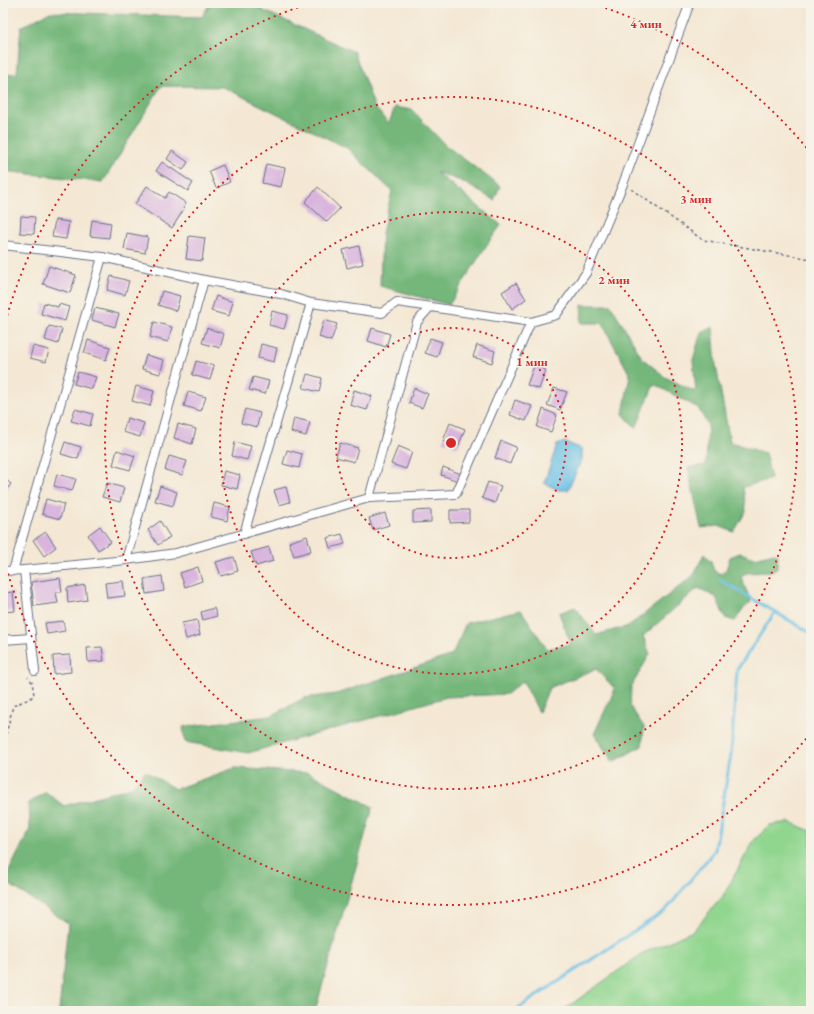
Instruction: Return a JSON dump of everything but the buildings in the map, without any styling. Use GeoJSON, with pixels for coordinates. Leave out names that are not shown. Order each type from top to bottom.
{"type":"FeatureCollection","features":[{"type":"Feature","properties":{"kind":"street"},"geometry":{"type":"LineString","coordinates":[[3,245],[102,257],[204,280],[281,294],[311,303],[382,313],[397,302],[530,322],[556,315],[586,274],[623,184],[690,3]]}},
{"type":"Feature","properties":{"kind":"street"},"geometry":{"type":"LineString","coordinates":[[13,572],[102,257]]}},
{"type":"Feature","properties":{"kind":"street"},"geometry":{"type":"LineString","coordinates":[[126,560],[204,280]]}},
{"type":"Feature","properties":{"kind":"street"},"geometry":{"type":"LineString","coordinates":[[244,534],[311,303]]}},
{"type":"Feature","properties":{"kind":"street"},"geometry":{"type":"LineString","coordinates":[[369,498],[417,322],[430,307]]}},
{"type":"Feature","properties":{"kind":"street"},"geometry":{"type":"LineString","coordinates":[[3,571],[13,572],[176,553],[369,498],[456,494],[530,322]]}},
{"type":"Feature","properties":{"kind":"street"},"geometry":{"type":"LineString","coordinates":[[24,570],[31,638],[31,672]]}},
{"type":"Feature","properties":{"kind":"street"},"geometry":{"type":"LineString","coordinates":[[3,640],[31,638]]}},
{"type":"Feature","properties":{"kind":"path"},"geometry":{"type":"LineString","coordinates":[[623,184],[703,240],[811,259]]}},
{"type":"Feature","properties":{"kind":"path"},"geometry":{"type":"LineString","coordinates":[[3,746],[13,706],[31,698],[34,695],[32,682],[28,678],[31,672]]}},
{"type":"Feature","properties":{"kind":"green space"},"geometry":{"type":"Polygon","coordinates":[[[210,3],[256,3],[260,9],[354,52],[375,108],[389,123],[395,107],[412,110],[445,145],[500,186],[494,200],[461,181],[436,172],[501,225],[449,305],[380,286],[382,233],[392,191],[347,148],[223,87],[161,86],[103,182],[3,171],[3,75],[17,73],[21,27],[50,12],[202,17],[210,3]]]}},
{"type":"Feature","properties":{"kind":"green space"},"geometry":{"type":"Polygon","coordinates":[[[582,305],[611,305],[642,358],[665,377],[696,392],[693,360],[701,332],[713,327],[716,366],[730,442],[765,453],[771,479],[743,487],[746,511],[734,532],[718,526],[701,528],[688,468],[706,465],[708,425],[698,408],[654,384],[636,428],[623,414],[630,375],[602,323],[581,323],[582,305]]]}},
{"type":"Feature","properties":{"kind":"green space"},"geometry":{"type":"Polygon","coordinates":[[[740,553],[755,558],[774,553],[778,555],[777,569],[766,572],[746,573],[741,577],[751,602],[742,610],[735,621],[725,618],[716,597],[698,588],[643,636],[650,654],[631,687],[630,706],[644,727],[642,746],[613,762],[594,734],[615,689],[596,669],[549,688],[539,712],[523,681],[507,694],[447,697],[248,753],[185,742],[183,727],[271,716],[304,698],[336,694],[452,655],[466,623],[521,610],[547,649],[571,644],[559,613],[575,607],[596,635],[629,626],[694,575],[704,554],[711,561],[714,571],[721,574],[726,570],[730,557],[740,553]]]}},
{"type":"Feature","properties":{"kind":"green space"},"geometry":{"type":"Polygon","coordinates":[[[235,768],[309,773],[373,807],[315,1011],[59,1011],[68,923],[4,881],[30,829],[29,803],[46,792],[64,806],[132,787],[145,771],[175,789],[235,768]]]}},
{"type":"Feature","properties":{"kind":"green space"},"geometry":{"type":"Polygon","coordinates":[[[789,822],[811,831],[811,1011],[562,1011],[643,953],[693,931],[723,896],[754,840],[770,825],[789,822]]]}},
{"type":"Feature","properties":{"kind":"water"},"geometry":{"type":"Polygon","coordinates":[[[565,442],[582,449],[582,459],[568,490],[558,490],[544,483],[557,445],[565,442]]]}},
{"type":"Feature","properties":{"kind":"waterway"},"geometry":{"type":"LineString","coordinates":[[720,580],[811,633]]}},
{"type":"Feature","properties":{"kind":"waterway"},"geometry":{"type":"LineString","coordinates":[[514,1011],[666,910],[715,850],[731,754],[737,670],[775,612]]}}]}
